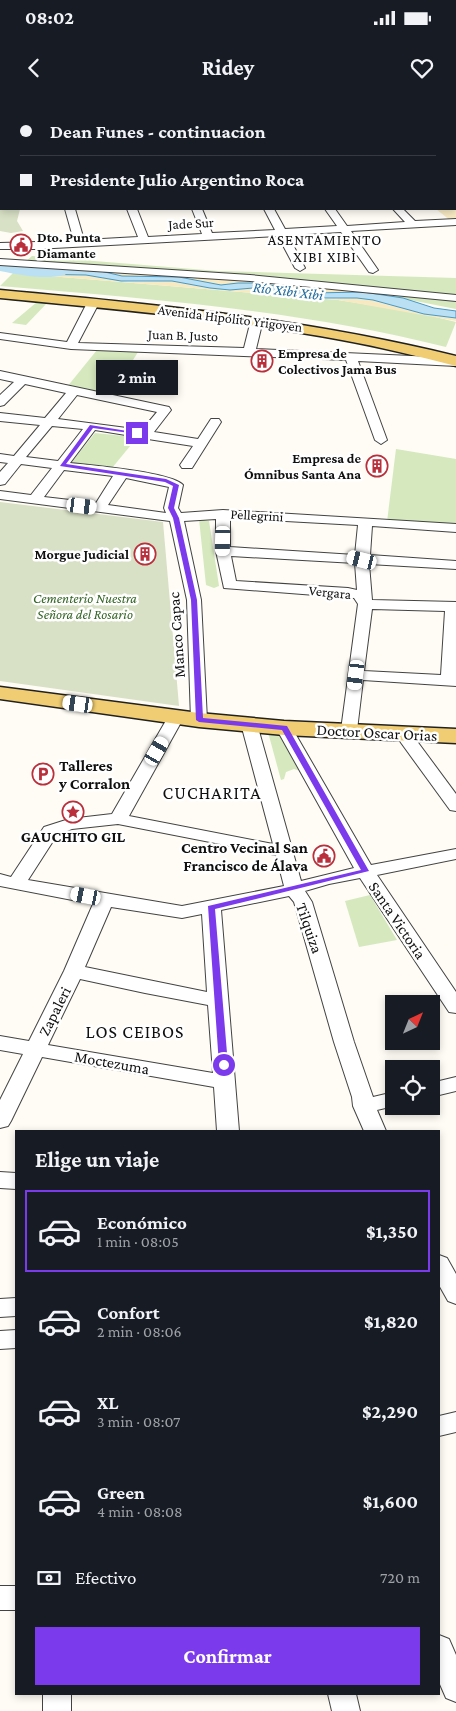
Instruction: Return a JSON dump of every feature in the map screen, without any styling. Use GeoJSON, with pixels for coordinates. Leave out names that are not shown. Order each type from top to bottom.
{"type":"FeatureCollection","features":[{"type":"Feature","properties":{"kind":"main road","name":"Avenida Hipólito Yrigoyen"},"geometry":{"type":"LineString","coordinates":[[0,294],[200,312],[257,320],[362,338],[456,362]]}},
{"type":"Feature","properties":{"kind":"main road","name":"Doctor Oscar Orias"},"geometry":{"type":"LineString","coordinates":[[0,693],[199,720],[284,728],[456,736]]}},
{"type":"Feature","properties":{"kind":"street"},"geometry":{"type":"LineString","coordinates":[[70,210],[80,243]]}},
{"type":"Feature","properties":{"kind":"street"},"geometry":{"type":"LineString","coordinates":[[132,210],[144,239]]}},
{"type":"Feature","properties":{"kind":"street"},"geometry":{"type":"LineString","coordinates":[[197,210],[208,236]]}},
{"type":"Feature","properties":{"kind":"street"},"geometry":{"type":"LineString","coordinates":[[270,210],[300,268]]}},
{"type":"Feature","properties":{"kind":"street"},"geometry":{"type":"LineString","coordinates":[[331,210],[373,270]]}},
{"type":"Feature","properties":{"kind":"street"},"geometry":{"type":"LineString","coordinates":[[399,210],[412,224]]}},
{"type":"Feature","properties":{"kind":"street","name":"Jade Sur"},"geometry":{"type":"LineString","coordinates":[[0,246],[456,222]]}},
{"type":"Feature","properties":{"kind":"street"},"geometry":{"type":"LineString","coordinates":[[0,262],[250,278],[456,298]]}},
{"type":"Feature","properties":{"kind":"street"},"geometry":{"type":"LineString","coordinates":[[71,346],[93,303]]}},
{"type":"Feature","properties":{"kind":"street"},"geometry":{"type":"LineString","coordinates":[[249,352],[257,320]]}},
{"type":"Feature","properties":{"kind":"street","name":"Juan B. Justo"},"geometry":{"type":"LineString","coordinates":[[0,336],[71,346],[456,362]]}},
{"type":"Feature","properties":{"kind":"street"},"geometry":{"type":"LineString","coordinates":[[351,358],[381,440]]}},
{"type":"Feature","properties":{"kind":"street"},"geometry":{"type":"LineString","coordinates":[[0,375],[165,410],[144,436]]}},
{"type":"Feature","properties":{"kind":"street"},"geometry":{"type":"LineString","coordinates":[[0,402],[22,380]]}},
{"type":"Feature","properties":{"kind":"street"},"geometry":{"type":"LineString","coordinates":[[0,481],[74,391]]}},
{"type":"Feature","properties":{"kind":"street"},"geometry":{"type":"LineString","coordinates":[[111,429],[133,403]]}},
{"type":"Feature","properties":{"kind":"street"},"geometry":{"type":"LineString","coordinates":[[0,417],[92,426],[137,433],[144,436],[200,443]]}},
{"type":"Feature","properties":{"kind":"street"},"geometry":{"type":"LineString","coordinates":[[187,465],[215,422]]}},
{"type":"Feature","properties":{"kind":"street"},"geometry":{"type":"LineString","coordinates":[[34,500],[92,426]]}},
{"type":"Feature","properties":{"kind":"street"},"geometry":{"type":"LineString","coordinates":[[0,458],[62,465],[166,481],[176,485],[171,508],[176,518]]}},
{"type":"Feature","properties":{"kind":"street"},"geometry":{"type":"LineString","coordinates":[[99,508],[122,474]]}},
{"type":"Feature","properties":{"kind":"street","name":"Pellegrini"},"geometry":{"type":"LineString","coordinates":[[0,496],[176,518],[223,514],[328,518],[456,528]]}},
{"type":"Feature","properties":{"kind":"street"},"geometry":{"type":"LineString","coordinates":[[223,514],[223,551],[349,557],[362,560],[456,565]]}},
{"type":"Feature","properties":{"kind":"street","name":"Manco Capac"},"geometry":{"type":"LineString","coordinates":[[176,518],[194,600],[199,720]]}},
{"type":"Feature","properties":{"kind":"street"},"geometry":{"type":"LineString","coordinates":[[349,730],[365,604],[362,560],[365,522]]}},
{"type":"Feature","properties":{"kind":"street","name":"Vergara"},"geometry":{"type":"LineString","coordinates":[[223,551],[229,585],[348,592],[359,595],[365,604],[454,606]]}},
{"type":"Feature","properties":{"kind":"street"},"geometry":{"type":"LineString","coordinates":[[356,675],[453,681],[454,606]]}},
{"type":"Feature","properties":{"kind":"street"},"geometry":{"type":"LineString","coordinates":[[118,819],[176,717]]}},
{"type":"Feature","properties":{"kind":"street","name":"Tilquiza"},"geometry":{"type":"LineString","coordinates":[[249,724],[294,889],[303,902],[344,1042],[363,1097],[364,1106],[375,1130]]}},
{"type":"Feature","properties":{"kind":"street","name":"Santa Victoria"},"geometry":{"type":"LineString","coordinates":[[284,728],[366,871],[456,1007]]}},
{"type":"Feature","properties":{"kind":"street"},"geometry":{"type":"LineString","coordinates":[[402,733],[456,806]]}},
{"type":"Feature","properties":{"kind":"street"},"geometry":{"type":"LineString","coordinates":[[284,851],[118,819],[69,824],[50,831],[9,881],[104,900],[182,912],[294,889],[325,879],[456,854]]}},
{"type":"Feature","properties":{"kind":"street","name":"Zapaleri"},"geometry":{"type":"LineString","coordinates":[[0,1121],[74,971],[104,900]]}},
{"type":"Feature","properties":{"kind":"street"},"geometry":{"type":"LineString","coordinates":[[211,907],[228,1130]]}},
{"type":"Feature","properties":{"kind":"street"},"geometry":{"type":"LineString","coordinates":[[74,971],[145,987],[219,1000]]}},
{"type":"Feature","properties":{"kind":"street","name":"Moctezuma"},"geometry":{"type":"LineString","coordinates":[[0,1043],[225,1082]]}},
{"type":"Feature","properties":{"kind":"street"},"geometry":{"type":"LineString","coordinates":[[440,1088],[456,1084]]}},
{"type":"Feature","properties":{"kind":"street"},"geometry":{"type":"LineString","coordinates":[[364,1106],[385,1101]]}},
{"type":"Feature","properties":{"kind":"street"},"geometry":{"type":"LineString","coordinates":[[0,1180],[15,1181]]}},
{"type":"Feature","properties":{"kind":"street"},"geometry":{"type":"LineString","coordinates":[[0,1308],[15,1307]]}},
{"type":"Feature","properties":{"kind":"street"},"geometry":{"type":"LineString","coordinates":[[0,1340],[15,1339]]}},
{"type":"Feature","properties":{"kind":"street"},"geometry":{"type":"LineString","coordinates":[[440,1426],[456,1422]]}},
{"type":"Feature","properties":{"kind":"street"},"geometry":{"type":"LineString","coordinates":[[0,1598],[15,1598]]}},
{"type":"Feature","properties":{"kind":"street"},"geometry":{"type":"LineString","coordinates":[[440,1650],[456,1689]]}},
{"type":"Feature","properties":{"kind":"street"},"geometry":{"type":"LineString","coordinates":[[56,1711],[57,1695]]}},
{"type":"Feature","properties":{"kind":"street"},"geometry":{"type":"LineString","coordinates":[[342,1695],[346,1711]]}},
{"type":"Feature","properties":{"kind":"green space"},"geometry":{"type":"Polygon","coordinates":[[[0,210],[20,210],[17,221],[23,231],[11,233],[0,231],[0,210]]]}},
{"type":"Feature","properties":{"kind":"green space"},"geometry":{"type":"Polygon","coordinates":[[[32,256],[218,271],[456,278],[456,309],[385,295],[339,289],[24,263],[32,256]]]}},
{"type":"Feature","properties":{"kind":"green space"},"geometry":{"type":"Polygon","coordinates":[[[13,273],[338,300],[415,312],[456,322],[446,347],[390,334],[279,315],[169,301],[0,286],[13,273]]]}},
{"type":"Feature","properties":{"kind":"green space"},"geometry":{"type":"Polygon","coordinates":[[[37,302],[47,303],[26,325],[12,323],[37,302]]]}},
{"type":"Feature","properties":{"kind":"green space"},"geometry":{"type":"Polygon","coordinates":[[[97,350],[138,352],[110,397],[67,387],[97,350]]]}},
{"type":"Feature","properties":{"kind":"green space"},"geometry":{"type":"Polygon","coordinates":[[[95,433],[124,436],[135,440],[112,468],[71,463],[95,433]]]}},
{"type":"Feature","properties":{"kind":"green space"},"geometry":{"type":"Polygon","coordinates":[[[396,449],[456,459],[456,525],[387,522],[396,449]]]}},
{"type":"Feature","properties":{"kind":"green space","name":"Cementerio Nuestra Señora del Rosario"},"geometry":{"type":"Polygon","coordinates":[[[0,502],[163,522],[179,706],[0,681],[0,502]]]}},
{"type":"Feature","properties":{"kind":"green space"},"geometry":{"type":"Polygon","coordinates":[[[199,519],[209,521],[219,586],[214,588],[206,585],[199,519]]]}},
{"type":"Feature","properties":{"kind":"green space"},"geometry":{"type":"Polygon","coordinates":[[[268,732],[279,732],[301,771],[294,769],[286,772],[284,779],[281,780],[268,732]]]}},
{"type":"Feature","properties":{"kind":"green space"},"geometry":{"type":"Polygon","coordinates":[[[370,895],[397,940],[359,947],[345,901],[370,895]]]}},
{"type":"Feature","properties":{"kind":"sand"},"geometry":{"type":"Polygon","coordinates":[[[437,210],[456,210],[456,225],[437,210]]]}},
{"type":"Feature","properties":{"kind":"sand"},"geometry":{"type":"Polygon","coordinates":[[[24,263],[339,289],[363,292],[313,293],[259,283],[221,285],[179,277],[122,276],[96,270],[26,267],[24,263]]]}},
{"type":"Feature","properties":{"kind":"sand"},"geometry":{"type":"Polygon","coordinates":[[[25,274],[86,275],[128,282],[172,281],[210,288],[230,290],[253,288],[279,294],[326,299],[357,298],[373,300],[424,314],[456,318],[456,321],[338,300],[25,274]]]}},
{"type":"Feature","properties":{"kind":"water"},"geometry":{"type":"Polygon","coordinates":[[[22,264],[26,267],[96,270],[122,276],[179,277],[221,285],[259,283],[313,293],[363,292],[403,298],[434,308],[456,311],[456,318],[424,314],[373,300],[357,298],[312,298],[279,294],[253,288],[230,290],[172,281],[121,281],[86,275],[25,274],[14,271],[22,264]]]}},
{"type":"Feature","properties":{"kind":"waterway","name":"Río Xibi Xibi"},"geometry":{"type":"LineString","coordinates":[[0,266],[27,271],[59,271]]}},
{"type":"Feature","properties":{"kind":"place","name":"Dto. Punta Diamante"},"geometry":{"type":"Point","coordinates":[21,245]}},
{"type":"Feature","properties":{"kind":"place","name":"Empresa de Colectivos Jama Bus"},"geometry":{"type":"Point","coordinates":[262,361]}},
{"type":"Feature","properties":{"kind":"place","name":"Empresa de Ómnibus Santa Ana"},"geometry":{"type":"Point","coordinates":[377,466]}},
{"type":"Feature","properties":{"kind":"place","name":"Morgue Judicial"},"geometry":{"type":"Point","coordinates":[145,554]}},
{"type":"Feature","properties":{"kind":"place","name":"Talleres y Corralon"},"geometry":{"type":"Point","coordinates":[43,774]}},
{"type":"Feature","properties":{"kind":"place","name":"GAUCHITO GIL"},"geometry":{"type":"Point","coordinates":[73,812]}},
{"type":"Feature","properties":{"kind":"place","name":"Centro Vecinal San Francisco de Álava"},"geometry":{"type":"Point","coordinates":[324,856]}},
{"type":"Feature","properties":{"kind":"district","name":"ASENTAMIENTO XIBI XIBI"},"geometry":{"type":"Point","coordinates":[325,248]}},
{"type":"Feature","properties":{"kind":"district","name":"CUCHARITA"},"geometry":{"type":"Point","coordinates":[212,793]}},
{"type":"Feature","properties":{"kind":"district","name":"LOS CEIBOS"},"geometry":{"type":"Point","coordinates":[135,1032]}},
{"type":"Feature","properties":{"kind":"route"},"geometry":{"type":"LineString","coordinates":[[137,433],[92,426],[62,465],[166,481],[176,485],[171,508],[176,518],[194,600],[199,720],[284,728],[366,871],[211,907],[224,1065]]}}]}
